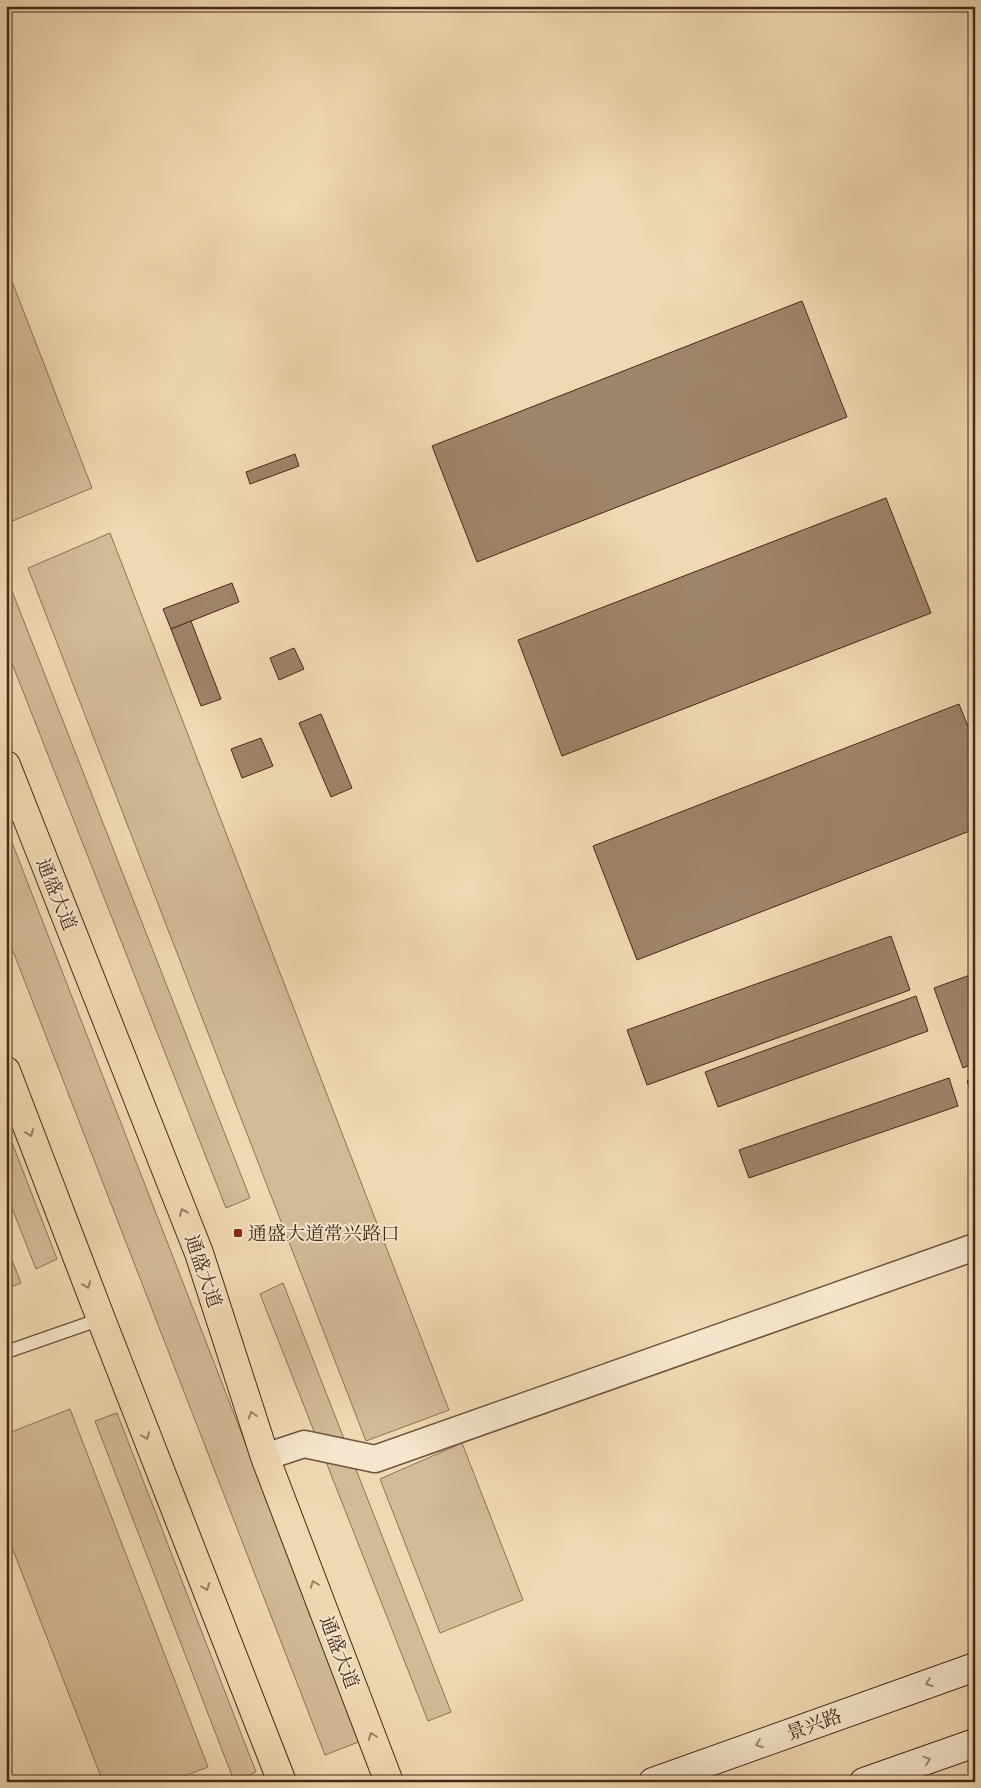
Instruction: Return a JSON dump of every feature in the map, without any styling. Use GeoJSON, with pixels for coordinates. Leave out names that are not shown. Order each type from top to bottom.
{"type":"FeatureCollection","features":[{"type":"Feature","properties":{"kind":"main road","name":"通盛大道"},"geometry":{"type":"LineString","coordinates":[[6,765],[199,1253],[265,1457],[389,1782]]}},
{"type":"Feature","properties":{"kind":"main road"},"geometry":{"type":"LineString","coordinates":[[6,1071],[282,1782]]}},
{"type":"Feature","properties":{"kind":"main road","name":"景兴路"},"geometry":{"type":"LineString","coordinates":[[653,1782],[975,1667]]}},
{"type":"Feature","properties":{"kind":"main road"},"geometry":{"type":"LineString","coordinates":[[864,1782],[975,1743]]}},
{"type":"Feature","properties":{"kind":"street"},"geometry":{"type":"LineString","coordinates":[[265,1457],[304,1444],[376,1459],[975,1247]]}},
{"type":"Feature","properties":{"kind":"lane"},"geometry":{"type":"LineString","coordinates":[[6,1352],[101,1319]]}},
{"type":"Feature","properties":{"kind":"shaded area"},"geometry":{"type":"Polygon","coordinates":[[[6,266],[92,488],[10,522],[6,513],[6,266]]]}},
{"type":"Feature","properties":{"kind":"shaded area"},"geometry":{"type":"Polygon","coordinates":[[[110,533],[449,1410],[366,1441],[28,568],[110,533]]]}},
{"type":"Feature","properties":{"kind":"shaded area"},"geometry":{"type":"Polygon","coordinates":[[[12,591],[250,1198],[226,1208],[6,648],[6,593],[12,591]]]}},
{"type":"Feature","properties":{"kind":"shaded area"},"geometry":{"type":"Polygon","coordinates":[[[6,827],[361,1741],[325,1755],[6,933],[6,827]]]}},
{"type":"Feature","properties":{"kind":"shaded area"},"geometry":{"type":"Polygon","coordinates":[[[6,1127],[57,1259],[36,1269],[6,1193],[6,1127]]]}},
{"type":"Feature","properties":{"kind":"shaded area"},"geometry":{"type":"Polygon","coordinates":[[[6,1245],[21,1283],[6,1289],[6,1245]]]}},
{"type":"Feature","properties":{"kind":"shaded area"},"geometry":{"type":"Polygon","coordinates":[[[283,1283],[451,1712],[428,1721],[260,1294],[283,1283]]]}},
{"type":"Feature","properties":{"kind":"shaded area"},"geometry":{"type":"Polygon","coordinates":[[[70,1409],[208,1767],[169,1782],[103,1782],[6,1532],[6,1434],[70,1409]]]}},
{"type":"Feature","properties":{"kind":"shaded area"},"geometry":{"type":"Polygon","coordinates":[[[117,1413],[256,1772],[234,1781],[95,1421],[117,1413]]]}},
{"type":"Feature","properties":{"kind":"shaded area"},"geometry":{"type":"Polygon","coordinates":[[[462,1443],[523,1600],[440,1633],[380,1479],[462,1443]]]}},
{"type":"Feature","properties":{"kind":"building"},"geometry":{"type":"Polygon","coordinates":[[[802,301],[847,417],[477,562],[432,446],[802,301]]]}},
{"type":"Feature","properties":{"kind":"building"},"geometry":{"type":"Polygon","coordinates":[[[295,454],[299,466],[250,484],[246,472],[295,454]]]}},
{"type":"Feature","properties":{"kind":"building"},"geometry":{"type":"Polygon","coordinates":[[[886,498],[931,613],[562,756],[518,640],[886,498]]]}},
{"type":"Feature","properties":{"kind":"building"},"geometry":{"type":"Polygon","coordinates":[[[232,583],[239,602],[171,629],[163,609],[232,583]]]}},
{"type":"Feature","properties":{"kind":"building"},"geometry":{"type":"Polygon","coordinates":[[[191,621],[221,699],[201,706],[171,629],[191,621]]]}},
{"type":"Feature","properties":{"kind":"building"},"geometry":{"type":"Polygon","coordinates":[[[294,648],[304,669],[279,680],[270,658],[294,648]]]}},
{"type":"Feature","properties":{"kind":"building"},"geometry":{"type":"Polygon","coordinates":[[[959,704],[975,744],[975,829],[637,960],[593,846],[959,704]]]}},
{"type":"Feature","properties":{"kind":"building"},"geometry":{"type":"Polygon","coordinates":[[[321,714],[352,788],[331,797],[299,723],[321,714]]]}},
{"type":"Feature","properties":{"kind":"building"},"geometry":{"type":"Polygon","coordinates":[[[261,738],[273,766],[242,778],[231,749],[261,738]]]}},
{"type":"Feature","properties":{"kind":"building"},"geometry":{"type":"Polygon","coordinates":[[[891,936],[910,990],[647,1085],[627,1030],[891,936]]]}},
{"type":"Feature","properties":{"kind":"building"},"geometry":{"type":"Polygon","coordinates":[[[970,975],[975,987],[975,1063],[963,1068],[934,988],[970,975]]]}},
{"type":"Feature","properties":{"kind":"building"},"geometry":{"type":"Polygon","coordinates":[[[916,996],[928,1031],[718,1107],[705,1072],[916,996]]]}},
{"type":"Feature","properties":{"kind":"building"},"geometry":{"type":"Polygon","coordinates":[[[949,1078],[958,1106],[749,1178],[739,1150],[949,1078]]]}},
{"type":"Feature","properties":{"kind":"building"},"geometry":{"type":"Polygon","coordinates":[[[975,1078],[975,1102],[967,1081],[975,1078]]]}},
{"type":"Feature","properties":{"kind":"place","name":"通盛大道常兴路口"},"geometry":{"type":"Point","coordinates":[238,1233]}}]}
